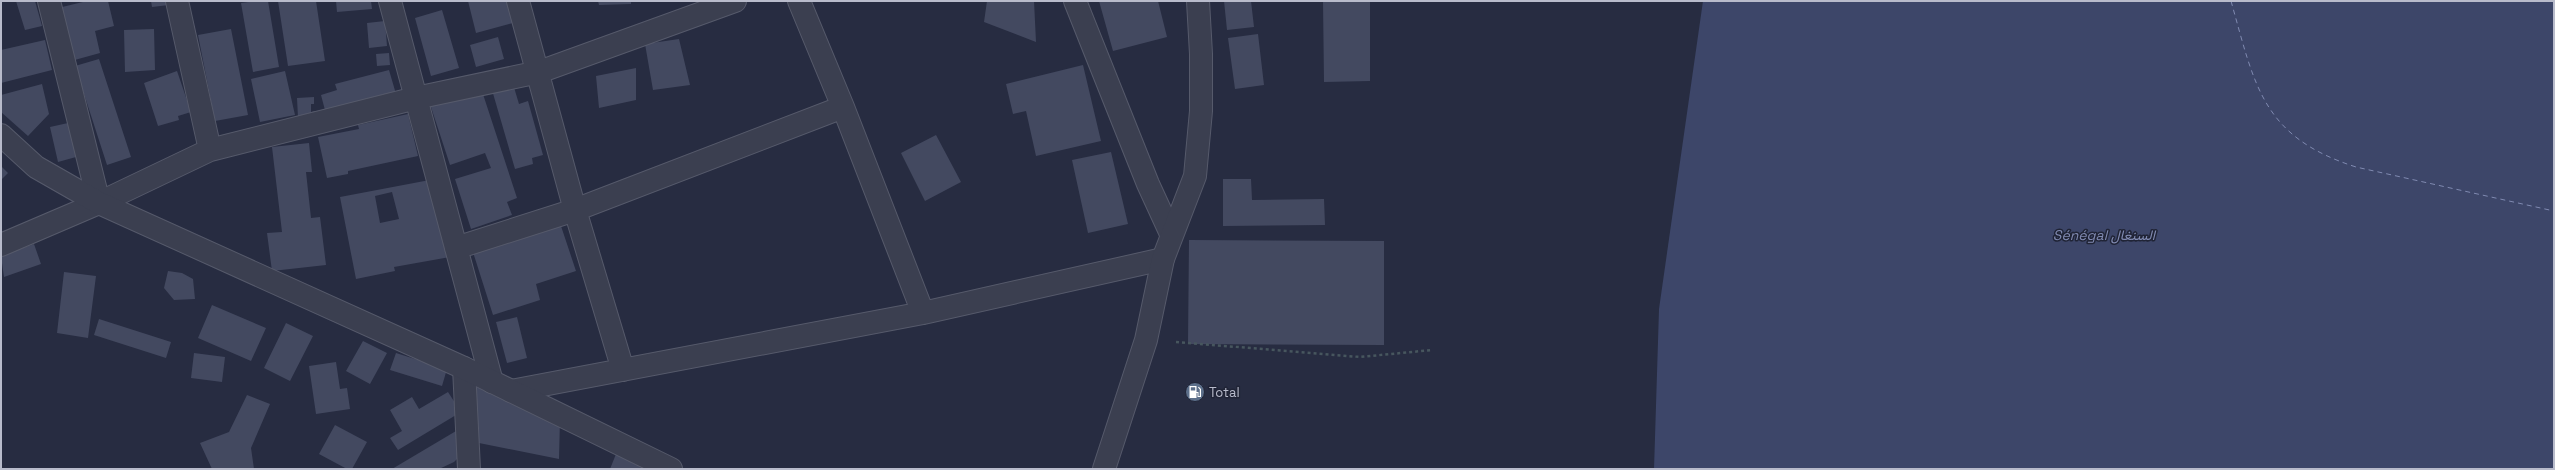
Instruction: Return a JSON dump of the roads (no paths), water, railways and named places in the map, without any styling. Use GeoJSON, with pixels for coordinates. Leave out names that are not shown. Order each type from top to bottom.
{"type":"FeatureCollection","features":[{"type":"Feature","properties":{"kind":"street"},"geometry":{"type":"LineString","coordinates":[[49,1],[99,203]]}},
{"type":"Feature","properties":{"kind":"street"},"geometry":{"type":"LineString","coordinates":[[177,1],[210,150]]}},
{"type":"Feature","properties":{"kind":"street"},"geometry":{"type":"LineString","coordinates":[[390,1],[456,248],[502,387]]}},
{"type":"Feature","properties":{"kind":"street"},"geometry":{"type":"LineString","coordinates":[[518,1],[539,72],[575,210],[623,370]]}},
{"type":"Feature","properties":{"kind":"street"},"geometry":{"type":"LineString","coordinates":[[1,245],[99,203],[210,150],[416,98],[539,72],[735,1]]}},
{"type":"Feature","properties":{"kind":"street"},"geometry":{"type":"LineString","coordinates":[[799,1],[843,108],[923,313]]}},
{"type":"Feature","properties":{"kind":"street"},"geometry":{"type":"LineString","coordinates":[[1075,1],[1148,184],[1171,234]]}},
{"type":"Feature","properties":{"kind":"street"},"geometry":{"type":"LineString","coordinates":[[1104,469],[1146,340],[1163,259],[1171,234],[1195,176],[1201,111],[1202,54],[1198,1]]}},
{"type":"Feature","properties":{"kind":"street"},"geometry":{"type":"LineString","coordinates":[[456,248],[575,210],[843,108]]}},
{"type":"Feature","properties":{"kind":"street"},"geometry":{"type":"LineString","coordinates":[[1,135],[36,166],[99,203],[464,368],[671,469]]}},
{"type":"Feature","properties":{"kind":"street"},"geometry":{"type":"LineString","coordinates":[[502,387],[623,370],[923,313],[1163,259]]}},
{"type":"Feature","properties":{"kind":"street"},"geometry":{"type":"LineString","coordinates":[[464,368],[469,469]]}},
{"type":"Feature","properties":{"kind":"water","name":"Sénégal السنغال"},"geometry":{"type":"Polygon","coordinates":[[[1703,1],[2554,1],[2554,469],[1654,469],[1659,309],[1703,1]]]}},
{"type":"Feature","properties":{"kind":"place","name":"Total"},"geometry":{"type":"Point","coordinates":[1195,392]}}]}
